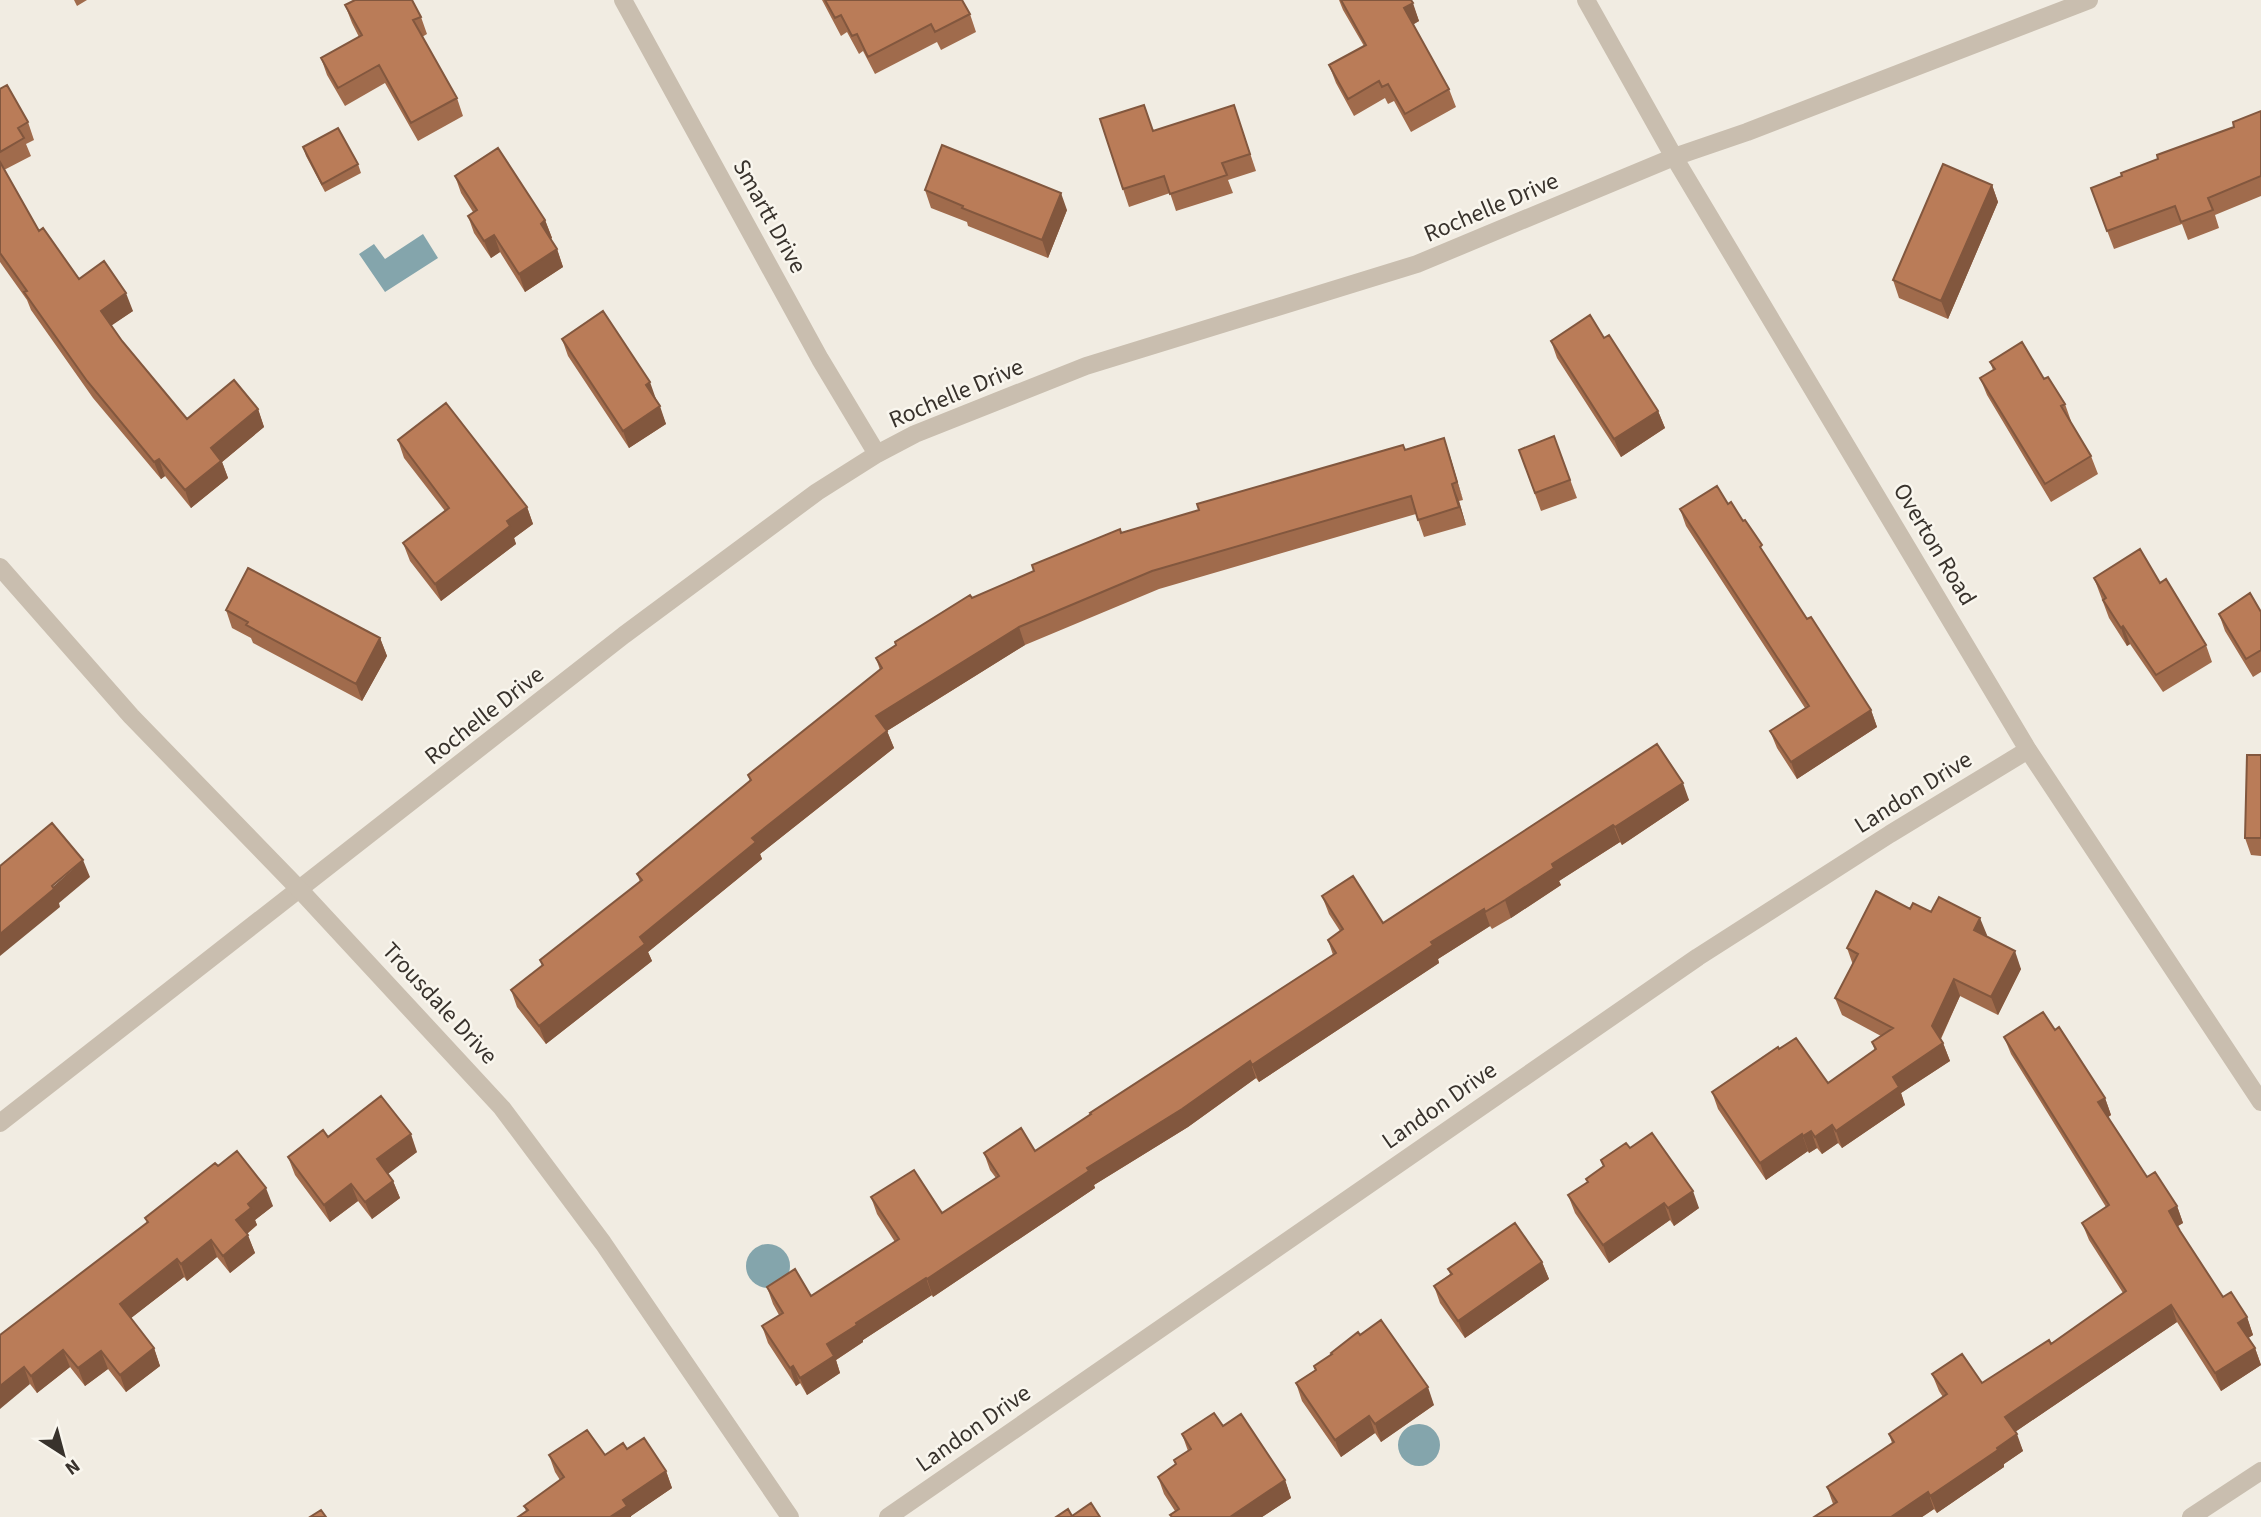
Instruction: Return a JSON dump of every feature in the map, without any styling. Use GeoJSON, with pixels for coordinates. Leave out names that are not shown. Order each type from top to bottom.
{"type":"FeatureCollection","features":[{"type":"Feature","properties":{"kind":"street","name":"Smartt Drive"},"geometry":{"type":"LineString","coordinates":[[622,0],[820,359],[877,454]]}},
{"type":"Feature","properties":{"kind":"street","name":"Overton Road"},"geometry":{"type":"LineString","coordinates":[[1586,0],[1674,158],[2028,750],[2259,1096]]}},
{"type":"Feature","properties":{"kind":"street","name":"Rochelle Drive"},"geometry":{"type":"LineString","coordinates":[[0,1123],[624,635],[817,492],[877,454],[915,434],[1086,366],[1417,264],[1674,158],[2089,0]]}},
{"type":"Feature","properties":{"kind":"street","name":"Trousdale Drive"},"geometry":{"type":"LineString","coordinates":[[0,567],[131,716],[300,890],[481,1083],[533,1146],[603,1243],[790,1517]]}},
{"type":"Feature","properties":{"kind":"street","name":"Landon Drive"},"geometry":{"type":"LineString","coordinates":[[888,1517],[1698,957],[1890,834],[2028,750]]}},
{"type":"Feature","properties":{"kind":"street"},"geometry":{"type":"LineString","coordinates":[[2191,1517],[2261,1471]]}},
{"type":"Feature","properties":{"kind":"water"},"geometry":{"type":"Polygon","coordinates":[[[423,234],[438,258],[385,292],[359,254],[374,244],[385,259],[423,234]]]}},
{"type":"Feature","properties":{"kind":"water"},"geometry":{"type":"Polygon","coordinates":[[[768,1244],[783,1251],[790,1266],[783,1281],[768,1288],[753,1281],[746,1266],[753,1251],[768,1244]]]}},
{"type":"Feature","properties":{"kind":"water"},"geometry":{"type":"Polygon","coordinates":[[[1419,1424],[1434,1430],[1440,1445],[1434,1460],[1419,1466],[1404,1460],[1398,1445],[1404,1430],[1419,1424]]]}},
{"type":"Feature","properties":{"kind":"building"},"geometry":{"type":"Polygon","coordinates":[[[355,0],[412,0],[421,17],[413,20],[457,98],[411,123],[379,65],[338,88],[321,58],[362,35],[345,5],[355,0]]]}},
{"type":"Feature","properties":{"kind":"building"},"geometry":{"type":"Polygon","coordinates":[[[825,0],[962,0],[970,14],[935,32],[931,24],[868,57],[857,34],[852,36],[841,15],[835,18],[825,0]]]}},
{"type":"Feature","properties":{"kind":"building"},"geometry":{"type":"Polygon","coordinates":[[[1341,0],[1411,0],[1413,3],[1404,8],[1449,89],[1405,114],[1388,84],[1382,87],[1379,81],[1348,99],[1329,65],[1366,45],[1341,0]]]}},
{"type":"Feature","properties":{"kind":"building"},"geometry":{"type":"Polygon","coordinates":[[[7,85],[28,122],[18,128],[24,138],[0,152],[0,89],[7,85]]]}},
{"type":"Feature","properties":{"kind":"building"},"geometry":{"type":"Polygon","coordinates":[[[1144,105],[1153,131],[1234,105],[1250,154],[1222,163],[1227,175],[1170,194],[1164,176],[1123,189],[1100,119],[1144,105]]]}},
{"type":"Feature","properties":{"kind":"building"},"geometry":{"type":"Polygon","coordinates":[[[2261,111],[2261,176],[2208,198],[2213,210],[2181,222],[2175,206],[2107,231],[2091,188],[2158,159],[2157,155],[2234,127],[2233,122],[2261,111]]]}},
{"type":"Feature","properties":{"kind":"building"},"geometry":{"type":"Polygon","coordinates":[[[338,128],[358,164],[322,184],[303,147],[338,128]]]}},
{"type":"Feature","properties":{"kind":"building"},"geometry":{"type":"Polygon","coordinates":[[[942,145],[1061,193],[1042,240],[925,190],[942,145]]]}},
{"type":"Feature","properties":{"kind":"building"},"geometry":{"type":"Polygon","coordinates":[[[498,148],[545,220],[541,224],[557,249],[519,274],[494,235],[484,241],[468,216],[477,210],[455,176],[498,148]]]}},
{"type":"Feature","properties":{"kind":"building"},"geometry":{"type":"Polygon","coordinates":[[[0,162],[39,231],[43,228],[79,279],[104,261],[126,293],[101,311],[122,341],[187,419],[234,380],[258,409],[211,448],[221,461],[185,490],[159,459],[154,462],[87,381],[0,253],[0,162]]]}},
{"type":"Feature","properties":{"kind":"building"},"geometry":{"type":"Polygon","coordinates":[[[1943,164],[1992,185],[1941,301],[1893,280],[1943,164]]]}},
{"type":"Feature","properties":{"kind":"building"},"geometry":{"type":"Polygon","coordinates":[[[603,311],[650,382],[646,385],[660,406],[623,431],[562,339],[603,311]]]}},
{"type":"Feature","properties":{"kind":"building"},"geometry":{"type":"Polygon","coordinates":[[[1590,315],[1604,338],[1609,335],[1658,411],[1614,439],[1551,341],[1590,315]]]}},
{"type":"Feature","properties":{"kind":"building"},"geometry":{"type":"Polygon","coordinates":[[[2022,342],[2044,379],[2048,377],[2065,404],[2061,406],[2091,456],[2045,484],[1980,378],[1995,369],[1990,362],[2022,342]]]}},
{"type":"Feature","properties":{"kind":"building"},"geometry":{"type":"Polygon","coordinates":[[[446,403],[527,507],[507,521],[510,526],[435,584],[403,543],[449,508],[398,440],[446,403]]]}},
{"type":"Feature","properties":{"kind":"building"},"geometry":{"type":"Polygon","coordinates":[[[1554,436],[1570,480],[1535,493],[1519,450],[1554,436]]]}},
{"type":"Feature","properties":{"kind":"building"},"geometry":{"type":"Polygon","coordinates":[[[1444,438],[1457,482],[1452,484],[1459,507],[1418,520],[1411,496],[1152,571],[1019,627],[876,716],[887,731],[752,838],[756,842],[640,937],[645,944],[539,1026],[511,990],[543,965],[540,960],[642,880],[637,874],[751,780],[748,775],[882,668],[876,658],[896,645],[895,642],[970,595],[972,598],[1034,571],[1032,565],[1120,529],[1121,533],[1199,510],[1197,504],[1403,445],[1405,450],[1444,438]]]}},
{"type":"Feature","properties":{"kind":"building"},"geometry":{"type":"Polygon","coordinates":[[[1717,486],[1728,504],[1731,502],[1743,521],[1745,520],[1807,619],[1811,617],[1871,710],[1791,762],[1770,731],[1809,706],[1680,509],[1717,486]]]}},
{"type":"Feature","properties":{"kind":"building"},"geometry":{"type":"Polygon","coordinates":[[[2140,549],[2160,583],[2166,579],[2206,645],[2156,675],[2103,600],[2106,598],[2094,578],[2140,549]]]}},
{"type":"Feature","properties":{"kind":"building"},"geometry":{"type":"Polygon","coordinates":[[[248,568],[380,638],[356,684],[246,625],[248,622],[226,610],[248,568]]]}},
{"type":"Feature","properties":{"kind":"building"},"geometry":{"type":"Polygon","coordinates":[[[2250,593],[2261,612],[2261,650],[2246,659],[2219,614],[2250,593]]]}},
{"type":"Feature","properties":{"kind":"building"},"geometry":{"type":"Polygon","coordinates":[[[1657,744],[1683,783],[1552,864],[1554,868],[1505,900],[1485,912],[1484,909],[1431,942],[1433,945],[1252,1065],[1250,1061],[1182,1109],[1087,1168],[1089,1171],[927,1279],[856,1323],[857,1325],[827,1344],[834,1356],[800,1378],[793,1366],[790,1368],[762,1326],[783,1313],[767,1287],[795,1269],[811,1296],[899,1239],[871,1197],[914,1170],[942,1213],[999,1176],[984,1153],[1021,1128],[1035,1151],[1336,953],[1328,940],[1343,929],[1322,896],[1353,876],[1383,923],[1657,744]]]}},
{"type":"Feature","properties":{"kind":"building"},"geometry":{"type":"Polygon","coordinates":[[[2247,755],[2261,755],[2261,838],[2245,838],[2247,755]]]}},
{"type":"Feature","properties":{"kind":"building"},"geometry":{"type":"Polygon","coordinates":[[[52,823],[83,860],[52,886],[54,889],[0,934],[0,866],[52,823]]]}},
{"type":"Feature","properties":{"kind":"building"},"geometry":{"type":"Polygon","coordinates":[[[1876,891],[1910,909],[1913,903],[1931,912],[1939,897],[1980,918],[1974,930],[2015,951],[1991,997],[1954,979],[1932,1026],[1943,1043],[1893,1077],[1899,1087],[1836,1131],[1832,1125],[1815,1137],[1811,1131],[1803,1136],[1802,1134],[1760,1163],[1712,1092],[1778,1047],[1779,1049],[1796,1038],[1828,1083],[1876,1049],[1872,1042],[1893,1028],[1835,998],[1858,954],[1847,948],[1876,891]]]}},
{"type":"Feature","properties":{"kind":"building"},"geometry":{"type":"Polygon","coordinates":[[[2043,1012],[2055,1030],[2059,1027],[2105,1098],[2098,1102],[2147,1177],[2155,1172],[2177,1206],[2169,1211],[2223,1297],[2231,1292],[2247,1317],[2238,1323],[2255,1348],[2215,1373],[2171,1305],[2005,1417],[2017,1434],[1930,1496],[1928,1492],[1891,1517],[1814,1517],[1837,1502],[1827,1487],[1894,1442],[1889,1434],[1947,1394],[1932,1374],[1962,1354],[1982,1383],[2049,1340],[2051,1344],[2126,1291],[2082,1223],[2109,1205],[2004,1037],[2043,1012]]]}},
{"type":"Feature","properties":{"kind":"building"},"geometry":{"type":"Polygon","coordinates":[[[381,1096],[411,1134],[377,1159],[393,1181],[365,1202],[351,1184],[324,1205],[288,1157],[323,1130],[328,1137],[381,1096]]]}},
{"type":"Feature","properties":{"kind":"building"},"geometry":{"type":"Polygon","coordinates":[[[1652,1133],[1693,1191],[1668,1208],[1664,1203],[1603,1245],[1568,1195],[1588,1182],[1586,1179],[1604,1166],[1601,1160],[1626,1143],[1630,1148],[1652,1133]]]}},
{"type":"Feature","properties":{"kind":"building"},"geometry":{"type":"Polygon","coordinates":[[[237,1151],[266,1188],[248,1204],[251,1208],[236,1220],[248,1235],[223,1256],[211,1240],[181,1264],[177,1259],[120,1304],[154,1348],[120,1375],[101,1351],[78,1368],[63,1350],[31,1376],[24,1367],[0,1386],[0,1335],[148,1222],[145,1218],[215,1163],[218,1166],[237,1151]]]}},
{"type":"Feature","properties":{"kind":"building"},"geometry":{"type":"Polygon","coordinates":[[[1515,1223],[1542,1262],[1458,1321],[1434,1286],[1452,1274],[1448,1269],[1515,1223]]]}},
{"type":"Feature","properties":{"kind":"building"},"geometry":{"type":"Polygon","coordinates":[[[1381,1320],[1428,1387],[1375,1424],[1369,1416],[1335,1440],[1296,1383],[1316,1370],[1314,1366],[1358,1332],[1360,1335],[1381,1320]]]}},
{"type":"Feature","properties":{"kind":"building"},"geometry":{"type":"Polygon","coordinates":[[[1214,1413],[1223,1426],[1241,1414],[1285,1480],[1230,1517],[1172,1517],[1170,1515],[1179,1509],[1158,1477],[1176,1464],[1174,1460],[1191,1449],[1182,1434],[1214,1413]]]}},
{"type":"Feature","properties":{"kind":"building"},"geometry":{"type":"Polygon","coordinates":[[[587,1430],[605,1455],[623,1443],[627,1449],[644,1438],[666,1471],[623,1500],[627,1506],[610,1517],[518,1517],[528,1510],[524,1506],[564,1477],[549,1455],[587,1430]]]}},
{"type":"Feature","properties":{"kind":"building"},"geometry":{"type":"Polygon","coordinates":[[[1091,1503],[1100,1517],[1056,1517],[1068,1509],[1072,1516],[1091,1503]]]}},
{"type":"Feature","properties":{"kind":"building"},"geometry":{"type":"Polygon","coordinates":[[[321,1510],[326,1517],[310,1517],[321,1510]]]}}]}
